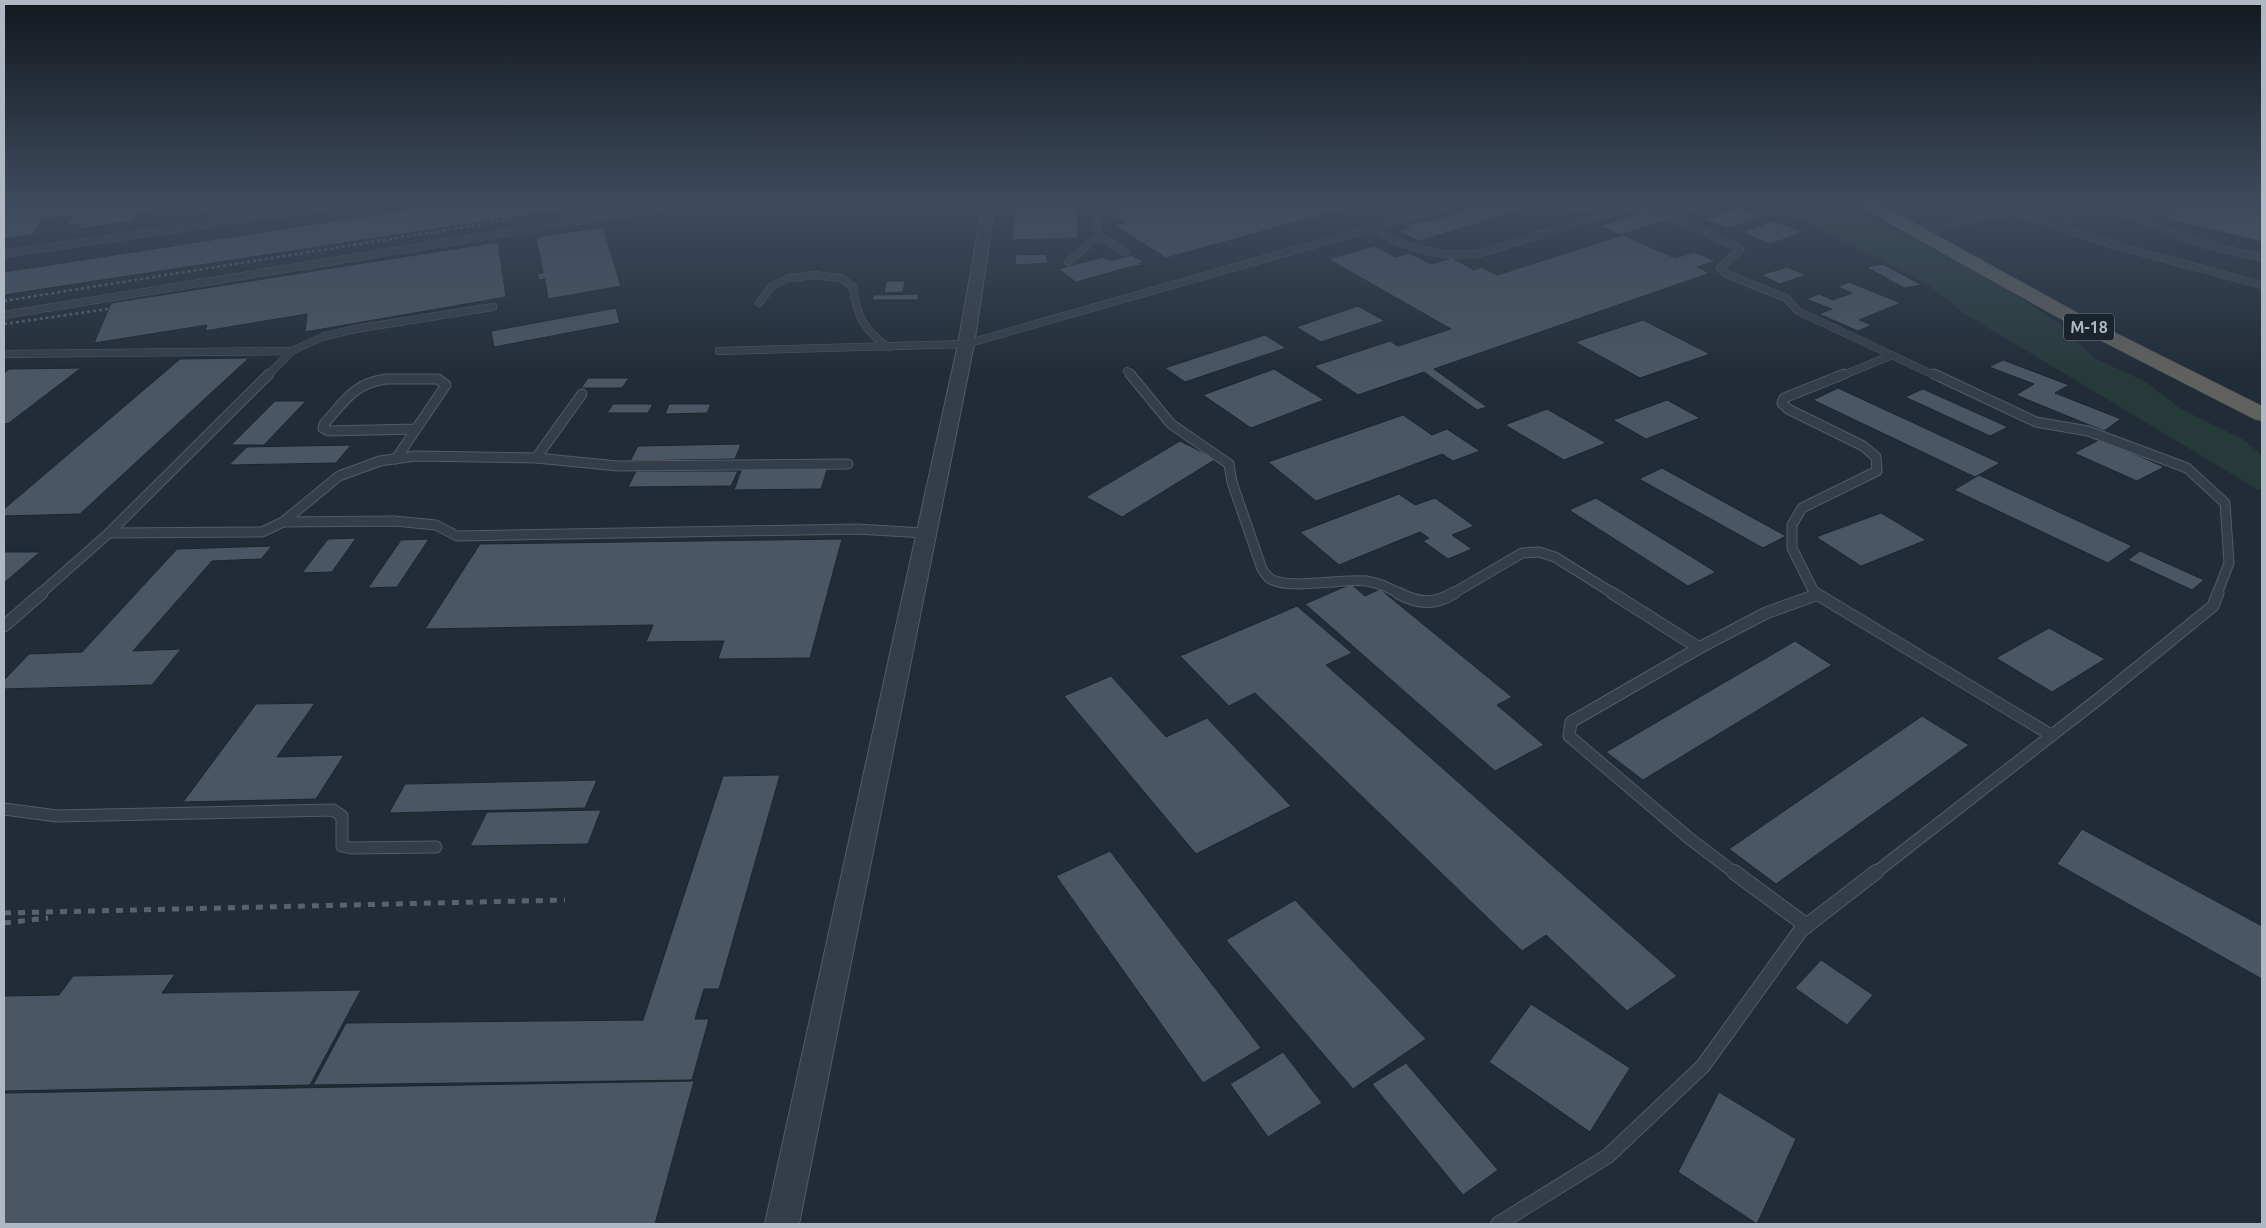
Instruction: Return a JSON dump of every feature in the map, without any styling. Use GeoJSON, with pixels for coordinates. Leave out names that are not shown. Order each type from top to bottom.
{"type":"FeatureCollection","features":[{"type":"Feature","properties":{"kind":"highway","name":"М-18"},"geometry":{"type":"LineString","coordinates":[[1972,261],[2091,328],[2262,414]]}},
{"type":"Feature","properties":{"kind":"street"},"geometry":{"type":"LineString","coordinates":[[782,1224],[966,344],[980,261]]}},
{"type":"Feature","properties":{"kind":"lane"},"geometry":{"type":"LineString","coordinates":[[4,315],[329,261]]}},
{"type":"Feature","properties":{"kind":"lane"},"geometry":{"type":"LineString","coordinates":[[719,351],[966,344],[1255,261]]}},
{"type":"Feature","properties":{"kind":"lane"},"geometry":{"type":"LineString","coordinates":[[1498,1224],[1608,1156],[1703,1066],[1801,930],[2213,606],[2229,563],[2225,503],[2187,468],[2088,431],[2036,422],[1890,356],[1798,311],[1786,298],[1726,274],[1720,268],[1728,261]]}},
{"type":"Feature","properties":{"kind":"lane"},"geometry":{"type":"LineString","coordinates":[[2173,261],[2262,285]]}},
{"type":"Feature","properties":{"kind":"lane"},"geometry":{"type":"LineString","coordinates":[[759,303],[772,286],[789,278],[814,275],[841,278],[853,287],[859,318],[873,339],[889,347]]}},
{"type":"Feature","properties":{"kind":"lane"},"geometry":{"type":"LineString","coordinates":[[4,626],[109,533],[292,351],[322,337],[355,329],[493,307]]}},
{"type":"Feature","properties":{"kind":"lane"},"geometry":{"type":"LineString","coordinates":[[5,352],[292,351]]}},
{"type":"Feature","properties":{"kind":"lane"},"geometry":{"type":"LineString","coordinates":[[1890,356],[1784,398],[1782,403],[1788,409],[1863,446],[1876,457],[1878,471],[1802,508],[1792,525],[1792,548],[1816,595],[2051,735]]}},
{"type":"Feature","properties":{"kind":"lane"},"geometry":{"type":"LineString","coordinates":[[1127,371],[1171,424],[1229,464],[1232,482],[1262,569],[1270,578],[1285,583],[1367,581],[1386,586],[1414,602],[1429,604],[1442,600],[1522,553],[1539,552],[1554,558],[1699,648]]}},
{"type":"Feature","properties":{"kind":"lane"},"geometry":{"type":"LineString","coordinates":[[396,459],[417,429],[446,385],[444,382],[438,379],[377,380],[366,383],[357,388],[323,428],[328,431],[417,429]]}},
{"type":"Feature","properties":{"kind":"lane"},"geometry":{"type":"LineString","coordinates":[[536,458],[582,394]]}},
{"type":"Feature","properties":{"kind":"lane"},"geometry":{"type":"LineString","coordinates":[[109,533],[262,532],[283,522],[339,476],[380,461],[414,456],[536,458],[618,466],[848,464]]}},
{"type":"Feature","properties":{"kind":"lane"},"geometry":{"type":"LineString","coordinates":[[283,522],[394,522],[436,525],[457,536],[856,529],[925,533]]}},
{"type":"Feature","properties":{"kind":"lane"},"geometry":{"type":"LineString","coordinates":[[1806,926],[1690,839],[1569,736],[1570,722],[1699,648],[1766,613],[1816,595]]}},
{"type":"Feature","properties":{"kind":"lane"},"geometry":{"type":"LineString","coordinates":[[4,809],[57,816],[333,810],[342,816],[342,846],[351,848],[436,847]]}},
{"type":"Feature","properties":{"kind":"lane"},"geometry":{"type":"LineString","coordinates":[[782,1224],[788,1224]]}},
{"type":"Feature","properties":{"kind":"shaded area"},"geometry":{"type":"Polygon","coordinates":[[[1882,261],[1956,261],[1992,280],[2058,323],[2094,358],[2146,382],[2181,409],[2242,439],[2262,455],[2262,489],[2258,490],[1962,312],[1927,284],[1882,261]]]}},
{"type":"Feature","properties":{"kind":"building"},"geometry":{"type":"Polygon","coordinates":[[[73,261],[224,261],[4,295],[4,272],[73,261]]]}},
{"type":"Feature","properties":{"kind":"building"},"geometry":{"type":"Polygon","coordinates":[[[376,261],[501,261],[506,297],[305,332],[307,314],[205,331],[207,325],[94,343],[111,303],[376,261]]]}},
{"type":"Feature","properties":{"kind":"building"},"geometry":{"type":"Polygon","coordinates":[[[541,261],[613,261],[621,286],[548,299],[545,279],[539,280],[537,274],[543,273],[541,261]]]}},
{"type":"Feature","properties":{"kind":"building"},"geometry":{"type":"Polygon","coordinates":[[[1016,261],[1048,261],[1048,263],[1016,265],[1016,261]]]}},
{"type":"Feature","properties":{"kind":"building"},"geometry":{"type":"Polygon","coordinates":[[[1087,261],[1144,262],[1140,263],[1143,265],[1076,282],[1058,269],[1087,261]]]}},
{"type":"Feature","properties":{"kind":"building"},"geometry":{"type":"Polygon","coordinates":[[[1332,261],[1426,261],[1431,264],[1440,261],[1458,261],[1474,270],[1482,267],[1497,275],[1540,261],[1715,261],[1697,267],[1710,273],[1434,369],[1487,407],[1477,410],[1424,372],[1358,395],[1314,366],[1390,341],[1398,346],[1451,329],[1332,261]]]}},
{"type":"Feature","properties":{"kind":"building"},"geometry":{"type":"Polygon","coordinates":[[[1883,264],[1922,285],[1904,288],[1866,267],[1883,264]]]}},
{"type":"Feature","properties":{"kind":"building"},"geometry":{"type":"Polygon","coordinates":[[[1787,267],[1806,275],[1780,284],[1761,275],[1787,267]]]}},
{"type":"Feature","properties":{"kind":"building"},"geometry":{"type":"Polygon","coordinates":[[[886,281],[905,281],[903,292],[884,293],[886,281]]]}},
{"type":"Feature","properties":{"kind":"building"},"geometry":{"type":"Polygon","coordinates":[[[1849,282],[1901,303],[1859,320],[1872,325],[1858,331],[1819,314],[1832,309],[1806,299],[1819,294],[1833,300],[1852,293],[1838,287],[1849,282]]]}},
{"type":"Feature","properties":{"kind":"building"},"geometry":{"type":"Polygon","coordinates":[[[919,294],[918,300],[872,300],[874,295],[919,294]]]}},
{"type":"Feature","properties":{"kind":"building"},"geometry":{"type":"Polygon","coordinates":[[[1358,306],[1385,321],[1321,342],[1296,327],[1358,306]]]}},
{"type":"Feature","properties":{"kind":"building"},"geometry":{"type":"Polygon","coordinates":[[[616,308],[620,323],[494,347],[491,331],[616,308]]]}},
{"type":"Feature","properties":{"kind":"building"},"geometry":{"type":"Polygon","coordinates":[[[1643,320],[1710,354],[1640,378],[1575,342],[1643,320]]]}},
{"type":"Feature","properties":{"kind":"building"},"geometry":{"type":"Polygon","coordinates":[[[1265,335],[1286,348],[1185,382],[1165,368],[1265,335]]]}},
{"type":"Feature","properties":{"kind":"building"},"geometry":{"type":"Polygon","coordinates":[[[249,358],[80,514],[4,516],[4,509],[180,359],[249,358]]]}},
{"type":"Feature","properties":{"kind":"building"},"geometry":{"type":"Polygon","coordinates":[[[2003,360],[2069,385],[2055,393],[2121,419],[2104,431],[2016,395],[2034,384],[1989,367],[2003,360]]]}},
{"type":"Feature","properties":{"kind":"building"},"geometry":{"type":"Polygon","coordinates":[[[81,368],[9,423],[4,424],[4,373],[9,369],[81,368]]]}},
{"type":"Feature","properties":{"kind":"building"},"geometry":{"type":"Polygon","coordinates":[[[1274,369],[1324,400],[1251,428],[1203,395],[1274,369]]]}},
{"type":"Feature","properties":{"kind":"building"},"geometry":{"type":"Polygon","coordinates":[[[588,378],[629,378],[622,388],[581,388],[588,378]]]}},
{"type":"Feature","properties":{"kind":"building"},"geometry":{"type":"Polygon","coordinates":[[[1838,388],[2000,463],[1975,477],[1813,400],[1838,388]]]}},
{"type":"Feature","properties":{"kind":"building"},"geometry":{"type":"Polygon","coordinates":[[[1923,389],[2008,427],[1990,436],[1905,397],[1923,389]]]}},
{"type":"Feature","properties":{"kind":"building"},"geometry":{"type":"Polygon","coordinates":[[[1667,400],[1700,418],[1646,439],[1613,420],[1667,400]]]}},
{"type":"Feature","properties":{"kind":"building"},"geometry":{"type":"Polygon","coordinates":[[[275,401],[306,401],[264,445],[231,445],[275,401]]]}},
{"type":"Feature","properties":{"kind":"building"},"geometry":{"type":"Polygon","coordinates":[[[613,404],[653,404],[648,413],[607,413],[613,404]]]}},
{"type":"Feature","properties":{"kind":"building"},"geometry":{"type":"Polygon","coordinates":[[[669,404],[711,404],[707,413],[665,414],[669,404]]]}},
{"type":"Feature","properties":{"kind":"building"},"geometry":{"type":"Polygon","coordinates":[[[1547,409],[1606,443],[1564,460],[1505,425],[1547,409]]]}},
{"type":"Feature","properties":{"kind":"building"},"geometry":{"type":"Polygon","coordinates":[[[1403,415],[1432,435],[1447,429],[1480,451],[1453,461],[1442,454],[1316,501],[1268,462],[1403,415]]]}},
{"type":"Feature","properties":{"kind":"building"},"geometry":{"type":"Polygon","coordinates":[[[2101,439],[2164,467],[2137,481],[2074,453],[2101,439]]]}},
{"type":"Feature","properties":{"kind":"building"},"geometry":{"type":"Polygon","coordinates":[[[1180,441],[1216,459],[1122,517],[1086,497],[1180,441]]]}},
{"type":"Feature","properties":{"kind":"building"},"geometry":{"type":"Polygon","coordinates":[[[741,444],[735,459],[630,461],[638,446],[741,444]]]}},
{"type":"Feature","properties":{"kind":"building"},"geometry":{"type":"Polygon","coordinates":[[[351,445],[336,463],[229,465],[247,447],[351,445]]]}},
{"type":"Feature","properties":{"kind":"building"},"geometry":{"type":"Polygon","coordinates":[[[828,467],[821,489],[734,490],[742,468],[828,467]]]}},
{"type":"Feature","properties":{"kind":"building"},"geometry":{"type":"Polygon","coordinates":[[[1662,468],[1786,536],[1763,548],[1639,479],[1662,468]]]}},
{"type":"Feature","properties":{"kind":"building"},"geometry":{"type":"Polygon","coordinates":[[[636,471],[738,471],[731,486],[628,487],[636,471]]]}},
{"type":"Feature","properties":{"kind":"building"},"geometry":{"type":"Polygon","coordinates":[[[1979,475],[2132,546],[2108,563],[1954,490],[1979,475]]]}},
{"type":"Feature","properties":{"kind":"building"},"geometry":{"type":"Polygon","coordinates":[[[1399,494],[1415,505],[1435,498],[1474,526],[1452,535],[1472,549],[1448,559],[1423,541],[1429,538],[1420,532],[1339,565],[1300,532],[1399,494]]]}},
{"type":"Feature","properties":{"kind":"building"},"geometry":{"type":"Polygon","coordinates":[[[1596,498],[1716,572],[1688,586],[1569,510],[1596,498]]]}},
{"type":"Feature","properties":{"kind":"building"},"geometry":{"type":"Polygon","coordinates":[[[1881,513],[1926,540],[1861,566],[1816,537],[1881,513]]]}},
{"type":"Feature","properties":{"kind":"building"},"geometry":{"type":"Polygon","coordinates":[[[356,538],[332,572],[302,573],[328,539],[356,538]]]}},
{"type":"Feature","properties":{"kind":"building"},"geometry":{"type":"Polygon","coordinates":[[[429,539],[397,587],[368,588],[401,540],[429,539]]]}},
{"type":"Feature","properties":{"kind":"building"},"geometry":{"type":"Polygon","coordinates":[[[842,539],[810,658],[718,659],[724,641],[646,642],[653,625],[425,629],[480,544],[842,539]]]}},
{"type":"Feature","properties":{"kind":"building"},"geometry":{"type":"Polygon","coordinates":[[[272,546],[261,559],[212,561],[133,651],[181,649],[152,685],[4,689],[4,680],[29,654],[82,652],[177,549],[272,546]]]}},
{"type":"Feature","properties":{"kind":"building"},"geometry":{"type":"Polygon","coordinates":[[[2140,551],[2204,580],[2192,590],[2128,560],[2140,551]]]}},
{"type":"Feature","properties":{"kind":"building"},"geometry":{"type":"Polygon","coordinates":[[[4,552],[40,552],[4,583],[4,552]]]}},
{"type":"Feature","properties":{"kind":"building"},"geometry":{"type":"Polygon","coordinates":[[[1351,584],[1365,596],[1380,589],[1512,697],[1497,705],[1544,745],[1495,771],[1305,604],[1351,584]]]}},
{"type":"Feature","properties":{"kind":"building"},"geometry":{"type":"Polygon","coordinates":[[[1297,606],[1352,653],[1326,665],[1677,976],[1627,1011],[1546,935],[1522,951],[1255,693],[1229,706],[1180,656],[1297,606]]]}},
{"type":"Feature","properties":{"kind":"building"},"geometry":{"type":"Polygon","coordinates":[[[2049,628],[2105,659],[2052,692],[1996,658],[2049,628]]]}},
{"type":"Feature","properties":{"kind":"building"},"geometry":{"type":"Polygon","coordinates":[[[1795,641],[1832,665],[1643,780],[1606,752],[1795,641]]]}},
{"type":"Feature","properties":{"kind":"building"},"geometry":{"type":"Polygon","coordinates":[[[1111,676],[1166,737],[1207,718],[1291,806],[1196,854],[1064,696],[1111,676]]]}},
{"type":"Feature","properties":{"kind":"building"},"geometry":{"type":"Polygon","coordinates":[[[315,703],[277,757],[344,755],[316,799],[183,802],[256,704],[315,703]]]}},
{"type":"Feature","properties":{"kind":"building"},"geometry":{"type":"Polygon","coordinates":[[[1922,716],[1969,745],[1776,884],[1729,849],[1922,716]]]}},
{"type":"Feature","properties":{"kind":"building"},"geometry":{"type":"Polygon","coordinates":[[[780,775],[719,989],[704,989],[695,1019],[709,1019],[692,1080],[313,1085],[346,1023],[643,1020],[723,776],[780,775]]]}},
{"type":"Feature","properties":{"kind":"building"},"geometry":{"type":"Polygon","coordinates":[[[597,780],[585,808],[389,813],[405,784],[597,780]]]}},
{"type":"Feature","properties":{"kind":"building"},"geometry":{"type":"Polygon","coordinates":[[[601,810],[588,844],[470,846],[487,812],[601,810]]]}},
{"type":"Feature","properties":{"kind":"building"},"geometry":{"type":"Polygon","coordinates":[[[2082,829],[2262,926],[2262,979],[2057,864],[2082,829]]]}},
{"type":"Feature","properties":{"kind":"building"},"geometry":{"type":"Polygon","coordinates":[[[1110,851],[1261,1048],[1203,1083],[1056,876],[1110,851]]]}},
{"type":"Feature","properties":{"kind":"building"},"geometry":{"type":"Polygon","coordinates":[[[1295,900],[1426,1039],[1353,1089],[1226,940],[1295,900]]]}},
{"type":"Feature","properties":{"kind":"building"},"geometry":{"type":"Polygon","coordinates":[[[1821,960],[1873,995],[1847,1025],[1795,988],[1821,960]]]}},
{"type":"Feature","properties":{"kind":"building"},"geometry":{"type":"Polygon","coordinates":[[[175,974],[162,993],[361,990],[310,1085],[4,1091],[4,996],[59,995],[73,976],[175,974]]]}},
{"type":"Feature","properties":{"kind":"building"},"geometry":{"type":"Polygon","coordinates":[[[1531,1004],[1630,1068],[1590,1132],[1489,1062],[1531,1004]]]}},
{"type":"Feature","properties":{"kind":"building"},"geometry":{"type":"Polygon","coordinates":[[[1283,1052],[1322,1103],[1268,1137],[1230,1084],[1283,1052]]]}},
{"type":"Feature","properties":{"kind":"building"},"geometry":{"type":"Polygon","coordinates":[[[1406,1063],[1498,1170],[1463,1195],[1372,1084],[1406,1063]]]}},
{"type":"Feature","properties":{"kind":"building"},"geometry":{"type":"Polygon","coordinates":[[[694,1081],[655,1224],[4,1224],[4,1093],[694,1081]]]}},
{"type":"Feature","properties":{"kind":"building"},"geometry":{"type":"Polygon","coordinates":[[[1719,1092],[1796,1139],[1757,1224],[1678,1172],[1719,1092]]]}},
{"type":"Feature","properties":{"kind":"railway"},"geometry":{"type":"LineString","coordinates":[[4,301],[251,261]]}},
{"type":"Feature","properties":{"kind":"railway"},"geometry":{"type":"LineString","coordinates":[[4,324],[108,309]]}},
{"type":"Feature","properties":{"kind":"railway"},"geometry":{"type":"LineString","coordinates":[[4,913],[565,900]]}},
{"type":"Feature","properties":{"kind":"railway"},"geometry":{"type":"LineString","coordinates":[[4,923],[48,918]]}}]}
